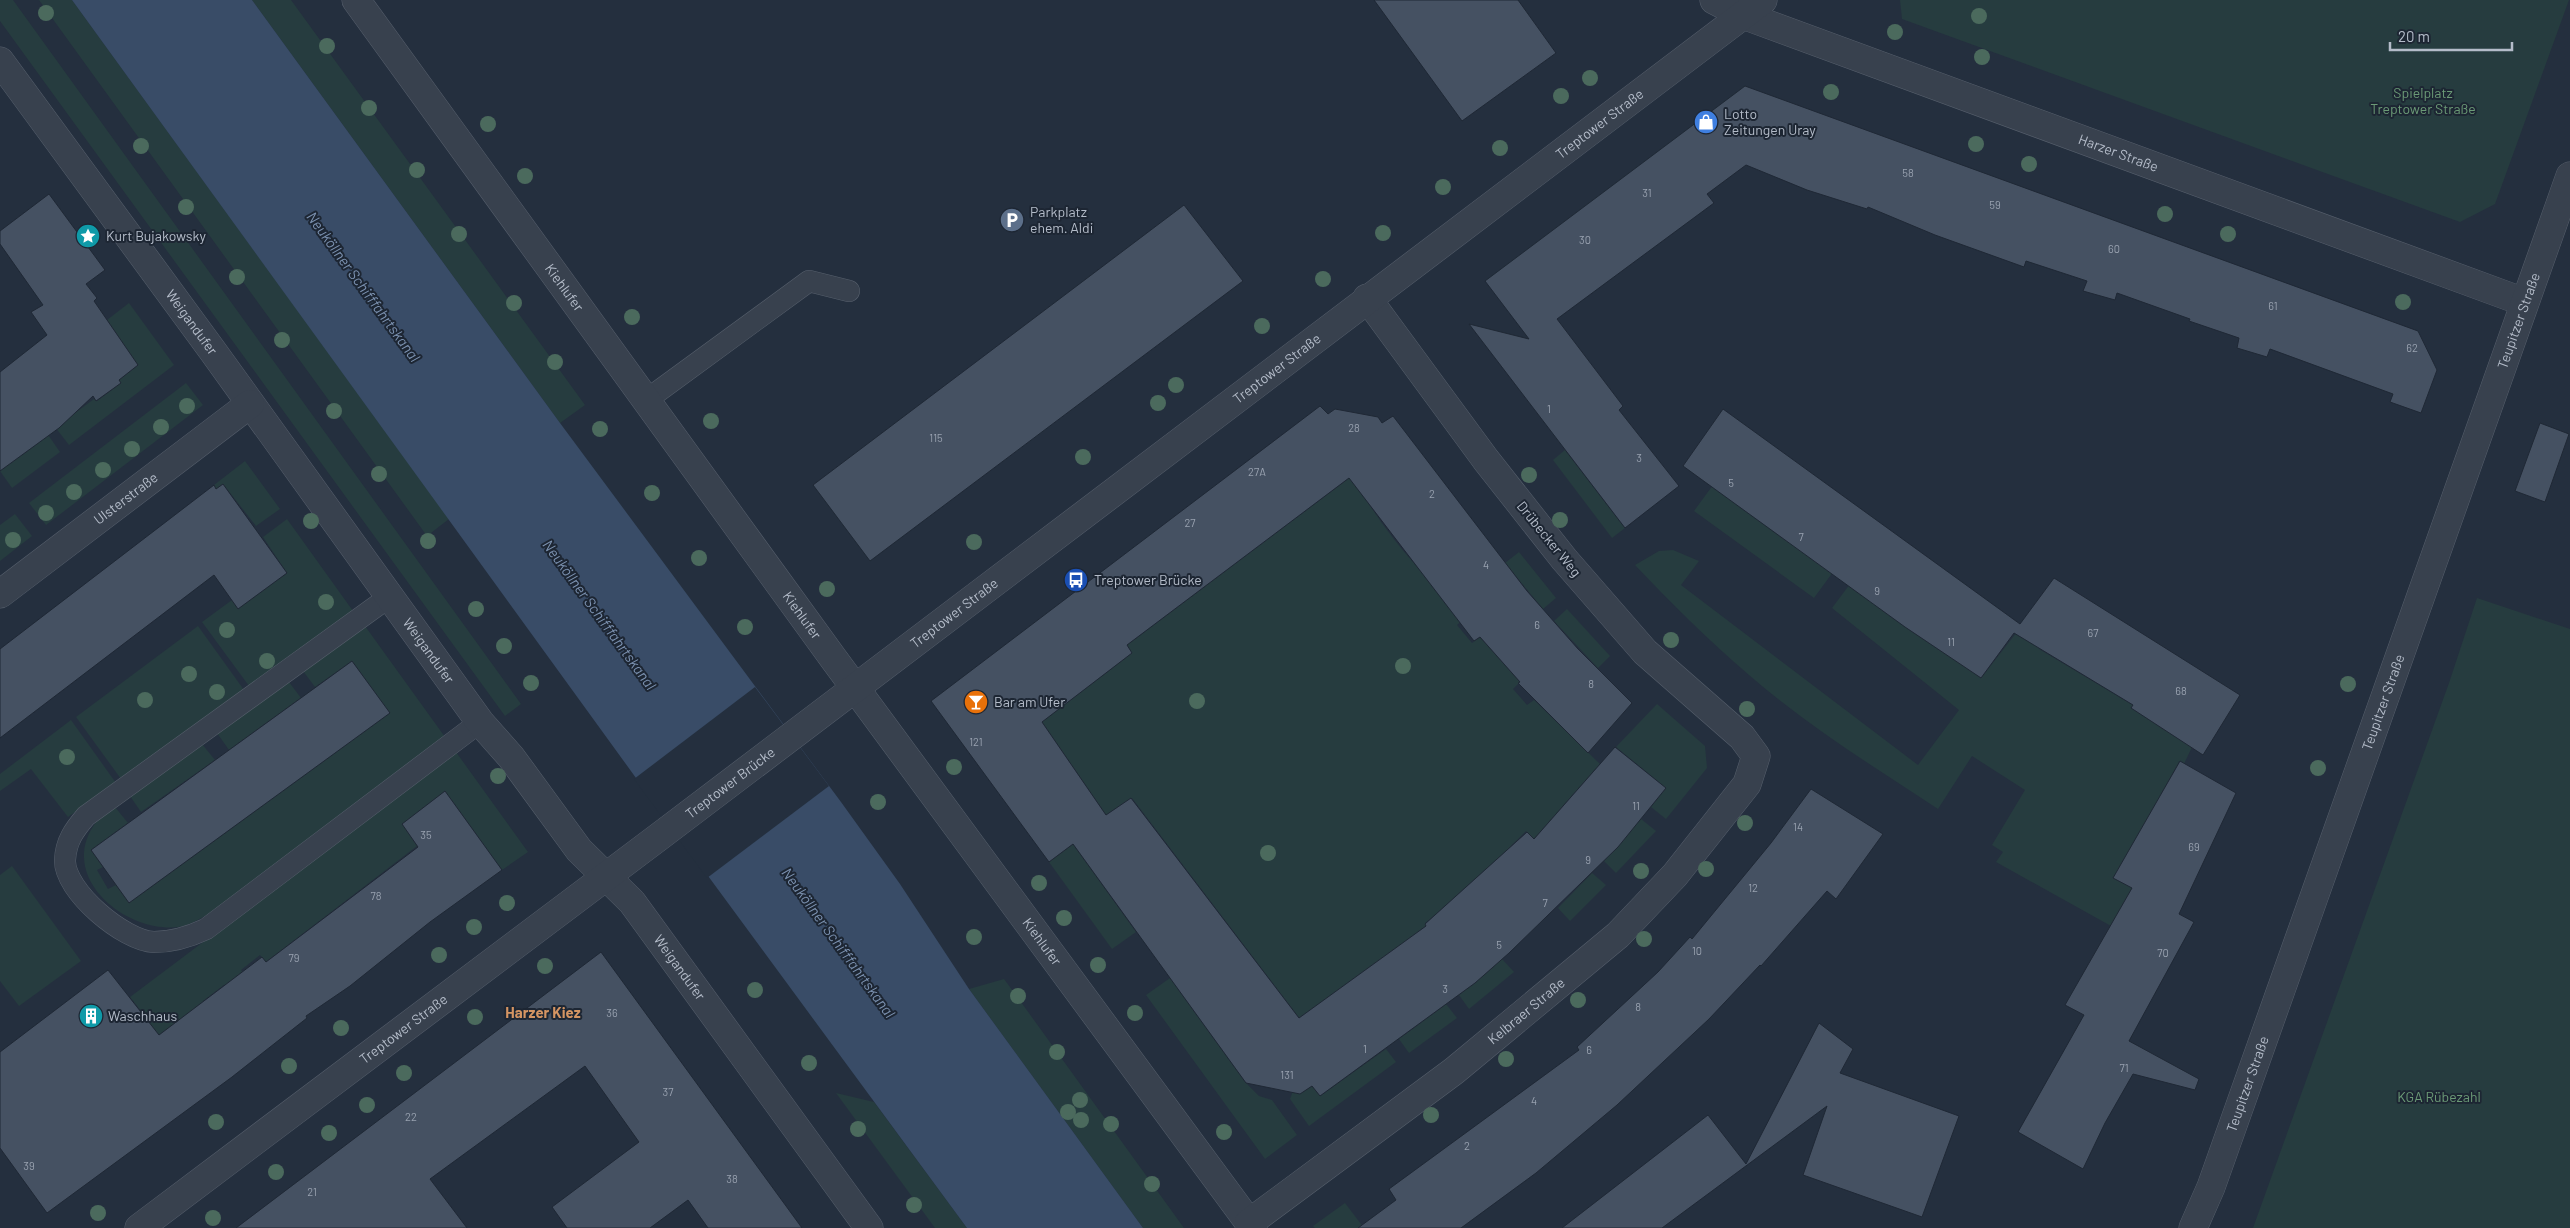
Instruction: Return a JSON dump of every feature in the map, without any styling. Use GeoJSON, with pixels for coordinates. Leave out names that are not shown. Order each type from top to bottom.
{"type":"FeatureCollection","features":[{"type":"Feature","properties":{"kind":"street","name":"Kiehlufer"},"geometry":{"type":"LineString","coordinates":[[356,0],[854,687],[1251,1225]]}},
{"type":"Feature","properties":{"kind":"street","name":"Harzer Straße"},"geometry":{"type":"LineString","coordinates":[[1714,0],[1753,8],[2524,302]]}},
{"type":"Feature","properties":{"kind":"street","name":"Treptower Straße"},"geometry":{"type":"LineString","coordinates":[[792,736],[854,687],[1753,8]]}},
{"type":"Feature","properties":{"kind":"street","name":"Weigandufer"},"geometry":{"type":"LineString","coordinates":[[0,61],[480,722],[510,757],[579,850],[632,902],[869,1228]]}},
{"type":"Feature","properties":{"kind":"street","name":"Teupitzer Straße"},"geometry":{"type":"LineString","coordinates":[[2193,1228],[2210,1187],[2570,176]]}},
{"type":"Feature","properties":{"kind":"street","name":"Drübecker Weg"},"geometry":{"type":"LineString","coordinates":[[1368,298],[1486,460],[1569,566],[1645,652],[1742,737],[1756,756]]}},
{"type":"Feature","properties":{"kind":"street","name":"Ulsterstraße"},"geometry":{"type":"LineString","coordinates":[[0,594],[250,404]]}},
{"type":"Feature","properties":{"kind":"street","name":"Treptower Brücke"},"geometry":{"type":"LineString","coordinates":[[669,830],[792,736]]}},
{"type":"Feature","properties":{"kind":"street","name":"Kelbraer Straße"},"geometry":{"type":"LineString","coordinates":[[1251,1225],[1454,1071],[1618,935],[1675,875],[1747,784],[1756,756]]}},
{"type":"Feature","properties":{"kind":"street","name":"Treptower Straße"},"geometry":{"type":"LineString","coordinates":[[139,1228],[669,830]]}},
{"type":"Feature","properties":{"kind":"lane"},"geometry":{"type":"LineString","coordinates":[[646,401],[809,282],[849,291]]}},
{"type":"Feature","properties":{"kind":"lane"},"geometry":{"type":"LineString","coordinates":[[389,597],[86,816],[69,837],[65,862],[73,882],[97,914],[123,932],[152,942],[184,939],[206,929],[480,722]]}},
{"type":"Feature","properties":{"kind":"green space"},"geometry":{"type":"Polygon","coordinates":[[[0,0],[13,0],[521,704],[505,716],[0,21],[0,0]]]}},
{"type":"Feature","properties":{"kind":"green space"},"geometry":{"type":"Polygon","coordinates":[[[39,0],[72,0],[449,519],[427,536],[39,0]]]}},
{"type":"Feature","properties":{"kind":"green space"},"geometry":{"type":"Polygon","coordinates":[[[252,0],[291,0],[585,405],[560,423],[252,0]]]}},
{"type":"Feature","properties":{"kind":"green space","name":"Spielplatz Treptower Straße"},"geometry":{"type":"Polygon","coordinates":[[[1900,0],[2569,0],[2495,204],[2460,222],[1902,19],[1900,0]]]}},
{"type":"Feature","properties":{"kind":"green space"},"geometry":{"type":"Polygon","coordinates":[[[129,303],[174,365],[69,445],[52,423],[75,413],[94,399],[97,401],[121,383],[119,380],[138,365],[107,320],[129,303]]]}},
{"type":"Feature","properties":{"kind":"green space"},"geometry":{"type":"Polygon","coordinates":[[[186,383],[203,405],[46,525],[29,503],[186,383]]]}},
{"type":"Feature","properties":{"kind":"green space"},"geometry":{"type":"Polygon","coordinates":[[[44,429],[60,452],[12,488],[0,471],[0,463],[44,429]]]}},
{"type":"Feature","properties":{"kind":"green space"},"geometry":{"type":"Polygon","coordinates":[[[1565,450],[1625,528],[1612,538],[1553,460],[1565,450]]]}},
{"type":"Feature","properties":{"kind":"green space"},"geometry":{"type":"Polygon","coordinates":[[[245,461],[280,509],[256,526],[223,484],[216,489],[214,485],[245,461]]]}},
{"type":"Feature","properties":{"kind":"green space"},"geometry":{"type":"Polygon","coordinates":[[[1353,475],[1389,533],[1418,568],[1466,617],[1457,625],[1472,643],[1480,637],[1520,682],[1513,689],[1527,705],[1534,700],[1600,764],[1534,839],[1526,831],[1511,846],[1518,853],[1425,923],[1430,932],[1303,1023],[1132,798],[1106,815],[1040,719],[1056,711],[1132,653],[1127,645],[1353,475]]]}},
{"type":"Feature","properties":{"kind":"green space"},"geometry":{"type":"Polygon","coordinates":[[[1713,485],[1833,572],[1814,598],[1694,511],[1713,485]]]}},
{"type":"Feature","properties":{"kind":"green space"},"geometry":{"type":"Polygon","coordinates":[[[15,514],[32,536],[0,561],[0,525],[15,514]]]}},
{"type":"Feature","properties":{"kind":"green space"},"geometry":{"type":"Polygon","coordinates":[[[287,519],[353,611],[249,686],[202,622],[232,600],[238,608],[287,573],[263,537],[287,519]]]}},
{"type":"Feature","properties":{"kind":"green space"},"geometry":{"type":"Polygon","coordinates":[[[1673,550],[1699,561],[1681,585],[1918,765],[1959,710],[1832,608],[1850,584],[1981,678],[2017,632],[2040,646],[2039,649],[2133,705],[2192,747],[2184,764],[2177,761],[2179,762],[2159,798],[2132,888],[2111,926],[1996,862],[2003,852],[1992,845],[2025,790],[1972,756],[1938,809],[1842,745],[1794,712],[1734,662],[1690,621],[1635,565],[1659,551],[1673,550]]]}},
{"type":"Feature","properties":{"kind":"green space"},"geometry":{"type":"Polygon","coordinates":[[[1519,552],[1556,598],[1543,609],[1505,563],[1519,552]]]}},
{"type":"Feature","properties":{"kind":"green space","name":"KGA Rübezahl"},"geometry":{"type":"Polygon","coordinates":[[[2477,598],[2570,629],[2570,1228],[2253,1228],[2449,683],[2477,598]]]}},
{"type":"Feature","properties":{"kind":"green space"},"geometry":{"type":"Polygon","coordinates":[[[1567,609],[1610,656],[1598,668],[1554,621],[1567,609]]]}},
{"type":"Feature","properties":{"kind":"green space"},"geometry":{"type":"Polygon","coordinates":[[[198,626],[244,690],[121,779],[76,717],[198,626]]]}},
{"type":"Feature","properties":{"kind":"green space"},"geometry":{"type":"Polygon","coordinates":[[[365,626],[445,737],[209,914],[194,922],[178,927],[157,926],[136,920],[117,910],[101,896],[90,879],[84,861],[86,841],[97,821],[115,807],[128,823],[91,850],[103,867],[97,870],[108,889],[116,885],[129,902],[389,713],[352,661],[315,687],[303,671],[365,626]]]}},
{"type":"Feature","properties":{"kind":"green space"},"geometry":{"type":"Polygon","coordinates":[[[289,682],[301,698],[229,750],[217,733],[289,682]]]}},
{"type":"Feature","properties":{"kind":"green space"},"geometry":{"type":"Polygon","coordinates":[[[1657,704],[1705,746],[1707,768],[1666,819],[1651,807],[1666,788],[1616,747],[1657,704]]]}},
{"type":"Feature","properties":{"kind":"green space"},"geometry":{"type":"Polygon","coordinates":[[[71,720],[116,783],[68,817],[31,769],[0,791],[0,774],[71,720]]]}},
{"type":"Feature","properties":{"kind":"green space"},"geometry":{"type":"Polygon","coordinates":[[[202,744],[215,760],[141,812],[130,796],[202,744]]]}},
{"type":"Feature","properties":{"kind":"green space"},"geometry":{"type":"Polygon","coordinates":[[[456,752],[528,852],[502,870],[445,791],[403,824],[417,846],[266,962],[260,955],[241,970],[244,975],[226,987],[224,985],[203,1001],[204,1004],[151,1041],[73,1062],[141,1011],[130,997],[456,752]]]}},
{"type":"Feature","properties":{"kind":"green space"},"geometry":{"type":"Polygon","coordinates":[[[1641,819],[1656,831],[1616,873],[1604,861],[1641,819]]]}},
{"type":"Feature","properties":{"kind":"green space"},"geometry":{"type":"Polygon","coordinates":[[[1073,844],[1136,932],[1112,949],[1049,862],[1073,844]]]}},
{"type":"Feature","properties":{"kind":"green space"},"geometry":{"type":"Polygon","coordinates":[[[12,866],[81,961],[19,1006],[0,981],[0,875],[12,866]]]}},
{"type":"Feature","properties":{"kind":"green space"},"geometry":{"type":"Polygon","coordinates":[[[1592,873],[1606,885],[1570,921],[1558,908],[1592,873]]]}},
{"type":"Feature","properties":{"kind":"green space"},"geometry":{"type":"Polygon","coordinates":[[[1502,959],[1514,972],[1469,1009],[1459,995],[1502,959]]]}},
{"type":"Feature","properties":{"kind":"green space"},"geometry":{"type":"Polygon","coordinates":[[[1170,978],[1247,1084],[1259,1096],[1272,1100],[1297,1135],[1265,1159],[1146,995],[1170,978]]]}},
{"type":"Feature","properties":{"kind":"green space"},"geometry":{"type":"Polygon","coordinates":[[[1004,979],[1184,1228],[1143,1228],[969,989],[1004,979]]]}},
{"type":"Feature","properties":{"kind":"green space"},"geometry":{"type":"Polygon","coordinates":[[[1446,1004],[1457,1018],[1409,1053],[1399,1039],[1446,1004]]]}},
{"type":"Feature","properties":{"kind":"green space"},"geometry":{"type":"Polygon","coordinates":[[[1386,1049],[1396,1062],[1309,1126],[1290,1099],[1294,1088],[1303,1092],[1312,1086],[1320,1096],[1386,1049]]]}},
{"type":"Feature","properties":{"kind":"green space"},"geometry":{"type":"Polygon","coordinates":[[[836,1093],[874,1102],[967,1228],[935,1228],[836,1093]]]}},
{"type":"Feature","properties":{"kind":"green space"},"geometry":{"type":"Polygon","coordinates":[[[1345,1203],[1364,1228],[1315,1228],[1313,1226],[1345,1203]]]}},
{"type":"Feature","properties":{"kind":"water","name":"Neuköllner Schifffahrtskanal"},"geometry":{"type":"Polygon","coordinates":[[[72,0],[252,0],[560,423],[841,802],[900,884],[969,989],[1143,1228],[967,1228],[636,778],[72,0]]]}},
{"type":"Feature","properties":{"kind":"pier"},"geometry":{"type":"Polygon","coordinates":[[[755,687],[829,786],[707,878],[634,779],[755,687]]]}},
{"type":"Feature","properties":{"kind":"building"},"geometry":{"type":"Polygon","coordinates":[[[1374,0],[1518,0],[1556,53],[1462,121],[1374,0]]]}},
{"type":"Feature","properties":{"kind":"building"},"geometry":{"type":"Polygon","coordinates":[[[1745,86],[2418,331],[2437,370],[2421,413],[2390,402],[2393,394],[2270,349],[2267,357],[2237,348],[2239,338],[2189,321],[2190,319],[2117,293],[2115,300],[2083,291],[2087,281],[2026,261],[2024,267],[1935,235],[1868,207],[1867,209],[1807,190],[1746,165],[1707,194],[1714,203],[1557,319],[1623,406],[1619,410],[1679,486],[1625,528],[1469,324],[1529,339],[1485,281],[1745,86]]]}},
{"type":"Feature","properties":{"kind":"building"},"geometry":{"type":"Polygon","coordinates":[[[49,194],[105,270],[86,284],[97,298],[94,301],[138,365],[119,380],[121,383],[96,401],[93,396],[59,428],[0,471],[0,372],[47,335],[31,312],[43,305],[0,244],[0,231],[49,194]]]}},
{"type":"Feature","properties":{"kind":"building"},"geometry":{"type":"Polygon","coordinates":[[[1184,205],[1243,281],[870,561],[813,485],[1184,205]]]}},
{"type":"Feature","properties":{"kind":"building"},"geometry":{"type":"Polygon","coordinates":[[[1320,406],[1328,414],[1335,409],[1378,417],[1382,423],[1393,416],[1527,591],[1578,649],[1632,703],[1588,753],[1518,683],[1520,682],[1480,637],[1474,641],[1349,478],[1127,645],[1132,653],[1042,722],[1106,815],[1131,798],[1299,1018],[1426,926],[1425,924],[1527,832],[1534,839],[1615,747],[1666,788],[1618,847],[1509,953],[1475,983],[1320,1096],[1312,1086],[1300,1094],[1246,1083],[1073,844],[1049,862],[931,701],[1320,406]]]}},
{"type":"Feature","properties":{"kind":"building"},"geometry":{"type":"Polygon","coordinates":[[[1723,409],[2020,624],[2054,578],[2240,695],[2203,755],[2131,708],[2133,705],[2014,633],[1981,678],[1905,627],[1683,466],[1723,409]]]}},
{"type":"Feature","properties":{"kind":"building"},"geometry":{"type":"Polygon","coordinates":[[[2540,423],[2569,434],[2545,502],[2515,491],[2540,423]]]}},
{"type":"Feature","properties":{"kind":"building"},"geometry":{"type":"Polygon","coordinates":[[[223,484],[287,573],[238,609],[214,575],[0,738],[0,649],[214,485],[216,489],[223,484]]]}},
{"type":"Feature","properties":{"kind":"building"},"geometry":{"type":"Polygon","coordinates":[[[352,661],[390,713],[129,903],[91,850],[352,661]]]}},
{"type":"Feature","properties":{"kind":"building"},"geometry":{"type":"Polygon","coordinates":[[[2180,761],[2236,793],[2179,914],[2194,922],[2129,1041],[2199,1079],[2195,1090],[2133,1074],[2105,1123],[2083,1169],[2018,1132],[2084,1015],[2065,1005],[2132,888],[2113,878],[2180,761]]]}},
{"type":"Feature","properties":{"kind":"building"},"geometry":{"type":"Polygon","coordinates":[[[1811,789],[1883,834],[1836,899],[1827,891],[1761,966],[1709,1019],[1617,1105],[1536,1173],[1461,1228],[1358,1228],[1396,1200],[1389,1189],[1579,1050],[1577,1047],[1658,972],[1690,937],[1692,939],[1771,843],[1811,789]]]}},
{"type":"Feature","properties":{"kind":"building"},"geometry":{"type":"Polygon","coordinates":[[[445,791],[502,870],[430,922],[350,986],[306,1016],[307,1018],[232,1077],[47,1213],[0,1148],[0,1052],[108,970],[159,1035],[262,957],[266,962],[418,847],[402,824],[445,791]]]}},
{"type":"Feature","properties":{"kind":"building"},"geometry":{"type":"Polygon","coordinates":[[[601,952],[802,1228],[708,1228],[688,1200],[650,1228],[567,1228],[552,1207],[639,1142],[585,1066],[430,1179],[467,1228],[236,1228],[601,952]]]}},
{"type":"Feature","properties":{"kind":"building"},"geometry":{"type":"Polygon","coordinates":[[[1819,1023],[1853,1049],[1840,1073],[1959,1116],[1922,1217],[1803,1175],[1827,1106],[1662,1228],[1562,1228],[1708,1115],[1746,1164],[1819,1023]]]}},
{"type":"Feature","properties":{"kind":"place","name":"Lotto Zeitungen Uray"},"geometry":{"type":"Point","coordinates":[1706,122]}},
{"type":"Feature","properties":{"kind":"place","name":"Parkplatz ehem. Aldi"},"geometry":{"type":"Point","coordinates":[1012,220]}},
{"type":"Feature","properties":{"kind":"place","name":"Kurt Bujakowsky"},"geometry":{"type":"Point","coordinates":[88,236]}},
{"type":"Feature","properties":{"kind":"place","name":"Treptower Brücke"},"geometry":{"type":"Point","coordinates":[1076,580]}},
{"type":"Feature","properties":{"kind":"place","name":"Bar am Ufer"},"geometry":{"type":"Point","coordinates":[976,702]}},
{"type":"Feature","properties":{"kind":"place","name":"Waschhaus"},"geometry":{"type":"Point","coordinates":[91,1016]}},
{"type":"Feature","properties":{"kind":"district","name":"Harzer Kiez"},"geometry":{"type":"Point","coordinates":[543,1013]}}]}
